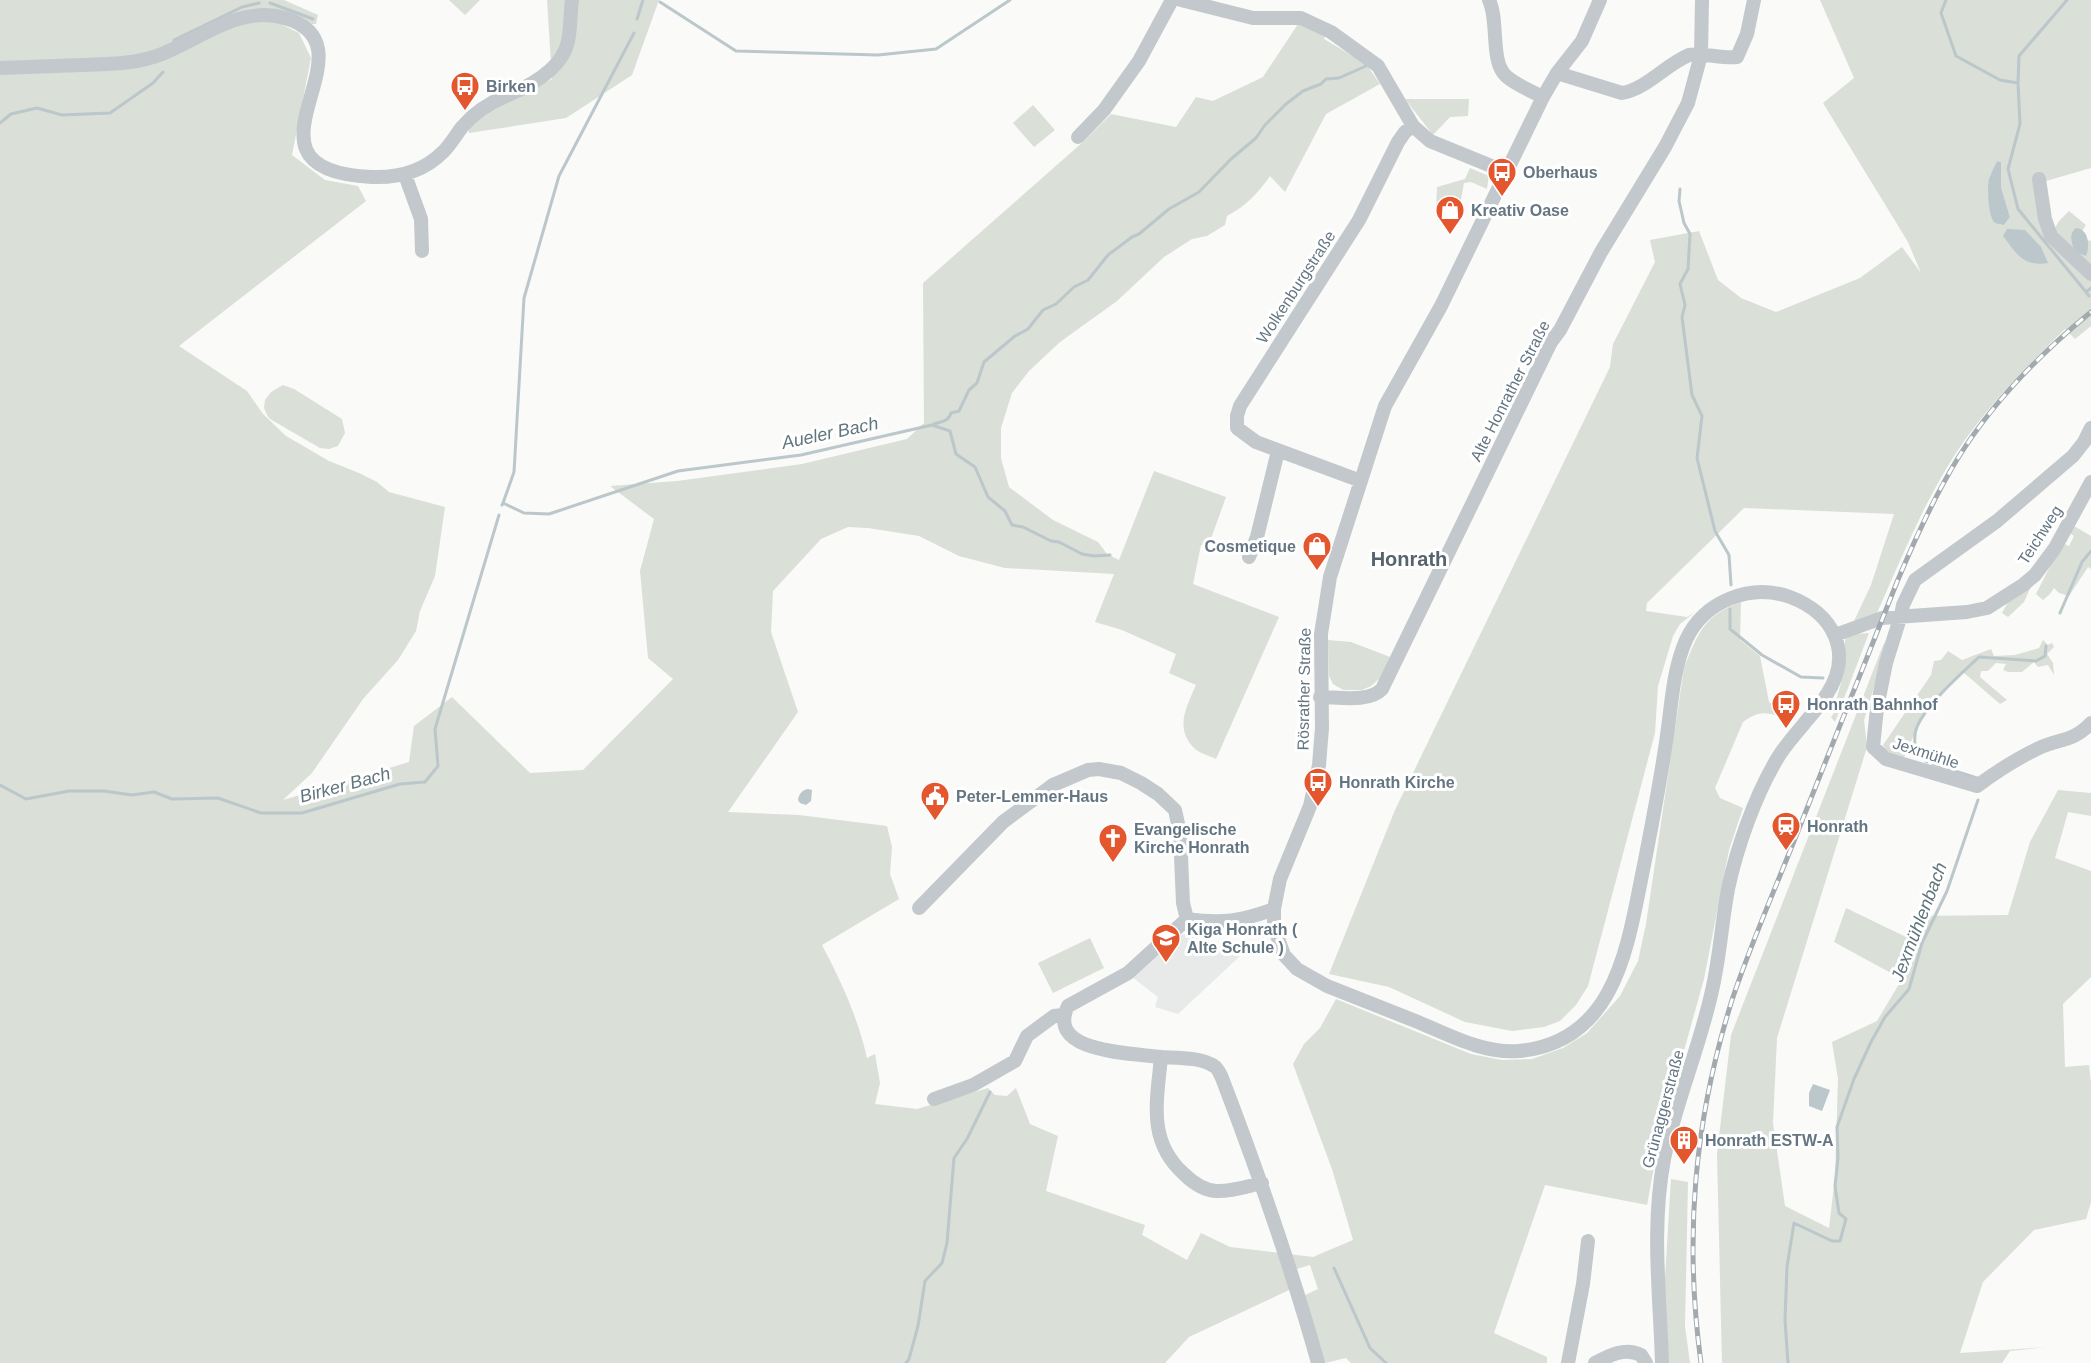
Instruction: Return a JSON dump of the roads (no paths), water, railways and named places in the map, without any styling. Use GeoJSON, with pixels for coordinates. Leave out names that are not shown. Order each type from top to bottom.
{"type":"FeatureCollection","features":[{"type":"Feature","properties":{"kind":"street"},"geometry":{"type":"LineString","coordinates":[[0,68],[146,60],[244,17],[264,15],[287,19],[305,28],[319,45],[320,58],[303,127],[305,151],[316,164],[330,169],[360,177],[391,177],[405,175],[428,164],[443,152],[471,118],[486,106],[547,74],[559,59],[568,42],[572,0]]}},
{"type":"Feature","properties":{"kind":"street"},"geometry":{"type":"LineString","coordinates":[[1078,137],[1104,110],[1140,61],[1172,0]]}},
{"type":"Feature","properties":{"kind":"street"},"geometry":{"type":"LineString","coordinates":[[1181,0],[1253,18],[1301,18],[1331,32],[1378,66],[1413,126],[1430,141],[1506,172]]}},
{"type":"Feature","properties":{"kind":"street"},"geometry":{"type":"LineString","coordinates":[[1489,0],[1499,67],[1506,76],[1543,97]]}},
{"type":"Feature","properties":{"kind":"street","name":"Rösrather Straße"},"geometry":{"type":"LineString","coordinates":[[1600,0],[1582,41],[1557,73],[1543,97],[1441,306],[1389,398],[1361,480],[1330,577],[1324,606],[1321,634],[1319,765],[1312,799],[1280,879],[1274,909],[1274,927],[1284,955],[1297,969],[1327,986],[1471,1044],[1505,1052],[1555,1044],[1593,1016],[1609,993],[1627,951],[1660,783],[1676,676],[1681,653],[1691,630],[1705,614],[1724,601],[1735,596],[1762,592],[1787,596],[1817,611],[1835,634]]}},
{"type":"Feature","properties":{"kind":"street","name":"Alte Honrather Straße"},"geometry":{"type":"LineString","coordinates":[[1320,697],[1368,696],[1377,694],[1382,688],[1551,342],[1560,330],[1623,214],[1678,124],[1688,103],[1701,56],[1702,0]]}},
{"type":"Feature","properties":{"kind":"street"},"geometry":{"type":"LineString","coordinates":[[1557,73],[1622,93],[1630,92],[1646,84],[1691,54],[1737,57],[1747,34],[1754,0]]}},
{"type":"Feature","properties":{"kind":"street","name":"Wolkenburgstraße"},"geometry":{"type":"LineString","coordinates":[[1361,480],[1256,442],[1237,428],[1237,416],[1240,406],[1359,220],[1398,142],[1413,126]]}},
{"type":"Feature","properties":{"kind":"street"},"geometry":{"type":"LineString","coordinates":[[405,175],[421,219],[422,251]]}},
{"type":"Feature","properties":{"kind":"street"},"geometry":{"type":"LineString","coordinates":[[2039,179],[2044,219],[2051,236],[2091,274]]}},
{"type":"Feature","properties":{"kind":"street","name":"Jexmühle"},"geometry":{"type":"LineString","coordinates":[[2091,428],[2073,456],[1996,521],[1915,580],[1903,605],[1886,663],[1877,708],[1873,747],[1879,755],[1886,759],[1977,786],[2039,747],[2069,740],[2081,734],[2091,723]]}},
{"type":"Feature","properties":{"kind":"street"},"geometry":{"type":"LineString","coordinates":[[1250,557],[1278,451]]}},
{"type":"Feature","properties":{"kind":"street","name":"Teichweg"},"geometry":{"type":"LineString","coordinates":[[1901,615],[1967,612],[1987,608],[2023,585],[2035,575],[2055,548],[2091,482]]}},
{"type":"Feature","properties":{"kind":"street"},"geometry":{"type":"LineString","coordinates":[[1835,634],[1882,618],[1901,615]]}},
{"type":"Feature","properties":{"kind":"street","name":"Grünaggerstraße"},"geometry":{"type":"LineString","coordinates":[[1662,1363],[1656,1246],[1664,1159],[1714,985],[1726,903],[1745,831],[1776,760],[1827,694],[1837,674],[1838,650],[1835,634]]}},
{"type":"Feature","properties":{"kind":"street"},"geometry":{"type":"LineString","coordinates":[[919,908],[1003,822],[1053,785],[1088,770],[1099,769],[1121,773],[1141,783],[1158,794],[1175,810],[1180,833],[1183,903],[1187,919]]}},
{"type":"Feature","properties":{"kind":"street"},"geometry":{"type":"LineString","coordinates":[[1187,919],[1212,923],[1241,920],[1274,909]]}},
{"type":"Feature","properties":{"kind":"street"},"geometry":{"type":"LineString","coordinates":[[1187,919],[1128,973],[1068,1006],[1063,1015],[1063,1026],[1071,1037],[1083,1044],[1107,1050],[1197,1060],[1216,1067],[1262,1183],[1302,1304],[1318,1363]]}},
{"type":"Feature","properties":{"kind":"street"},"geometry":{"type":"LineString","coordinates":[[934,1099],[973,1085],[1015,1061],[1027,1036],[1054,1016],[1063,1015]]}},
{"type":"Feature","properties":{"kind":"street"},"geometry":{"type":"LineString","coordinates":[[1161,1057],[1156,1125],[1174,1165],[1204,1189],[1218,1191],[1262,1183]]}},
{"type":"Feature","properties":{"kind":"street"},"geometry":{"type":"LineString","coordinates":[[1568,1363],[1588,1241]]}},
{"type":"Feature","properties":{"kind":"street"},"geometry":{"type":"LineString","coordinates":[[1595,1363],[1613,1354],[1629,1351],[1641,1355],[1646,1363]]}},
{"type":"Feature","properties":{"kind":"waterway"},"geometry":{"type":"LineString","coordinates":[[637,19],[643,0]]}},
{"type":"Feature","properties":{"kind":"waterway"},"geometry":{"type":"LineString","coordinates":[[660,2],[736,51],[878,55],[936,49],[1010,0]]}},
{"type":"Feature","properties":{"kind":"waterway"},"geometry":{"type":"LineString","coordinates":[[1946,0],[1941,13],[1956,56],[2000,80],[2018,83],[2020,124],[2008,169],[2018,209],[2086,292]]}},
{"type":"Feature","properties":{"kind":"waterway"},"geometry":{"type":"LineString","coordinates":[[2018,82],[2019,56],[2067,0]]}},
{"type":"Feature","properties":{"kind":"waterway"},"geometry":{"type":"LineString","coordinates":[[174,40],[242,7],[259,3]]}},
{"type":"Feature","properties":{"kind":"waterway"},"geometry":{"type":"LineString","coordinates":[[270,3],[313,19]]}},
{"type":"Feature","properties":{"kind":"waterway","name":"Aueler Bach"},"geometry":{"type":"LineString","coordinates":[[503,503],[514,472],[524,298],[559,176],[634,33]]}},
{"type":"Feature","properties":{"kind":"waterway"},"geometry":{"type":"LineString","coordinates":[[932,425],[946,420],[951,413],[959,411],[969,390],[977,383],[984,362],[1015,336],[1028,329],[1043,310],[1056,304],[1074,287],[1088,280],[1108,255],[1139,234],[1169,209],[1199,192],[1231,159],[1256,138],[1265,125],[1286,104],[1303,91],[1321,84],[1326,79],[1339,78],[1366,66]]}},
{"type":"Feature","properties":{"kind":"waterway"},"geometry":{"type":"LineString","coordinates":[[0,123],[11,114],[37,108],[62,115],[110,113],[153,83],[163,72]]}},
{"type":"Feature","properties":{"kind":"waterway"},"geometry":{"type":"LineString","coordinates":[[1680,189],[1679,201],[1684,223],[1690,234],[1688,269],[1680,284],[1685,305],[1682,317],[1692,395],[1702,416],[1697,458],[1715,531],[1729,555],[1731,585]]}},
{"type":"Feature","properties":{"kind":"waterway","name":"Jexmühlenbach"},"geometry":{"type":"LineString","coordinates":[[2089,296],[2086,292],[2091,288]]}},
{"type":"Feature","properties":{"kind":"waterway","name":"Aueler Bach"},"geometry":{"type":"LineString","coordinates":[[502,505],[503,503],[524,513],[549,514],[678,471],[801,455],[932,425],[950,431],[956,454],[975,467],[988,497],[1005,511],[1012,525],[1023,527],[1082,554],[1110,555]]}},
{"type":"Feature","properties":{"kind":"waterway","name":"Birker Bach"},"geometry":{"type":"LineString","coordinates":[[0,785],[26,799],[69,791],[104,791],[132,795],[154,792],[172,799],[218,798],[261,813],[302,813],[400,784],[425,782],[438,766],[435,729],[499,515]]}},
{"type":"Feature","properties":{"kind":"waterway","name":"Jexmühlenbach"},"geometry":{"type":"LineString","coordinates":[[2060,613],[2082,562],[2091,551]]}},
{"type":"Feature","properties":{"kind":"waterway"},"geometry":{"type":"LineString","coordinates":[[1730,609],[1730,629],[1762,655],[1801,677],[1823,678]]}},
{"type":"Feature","properties":{"kind":"waterway","name":"Jexmühlenbach"},"geometry":{"type":"LineString","coordinates":[[1927,762],[1915,749],[1916,730],[1919,721],[1953,681],[1979,657],[2036,661],[2045,656],[2046,646]]}},
{"type":"Feature","properties":{"kind":"waterway","name":"Jexmühlenbach"},"geometry":{"type":"LineString","coordinates":[[1933,764],[1977,778]]}},
{"type":"Feature","properties":{"kind":"waterway","name":"Jexmühlenbach"},"geometry":{"type":"LineString","coordinates":[[1788,1363],[1785,1320],[1787,1267],[1794,1223],[1832,1241],[1840,1241],[1846,1219],[1839,1213],[1835,1186],[1838,1158],[1837,1127],[1854,1079],[1871,1042],[1885,1017],[1909,989],[1922,943],[1947,891],[1978,800]]}},
{"type":"Feature","properties":{"kind":"waterway"},"geometry":{"type":"LineString","coordinates":[[906,1363],[918,1326],[925,1281],[942,1263],[947,1243],[954,1158],[967,1139],[990,1092]]}},
{"type":"Feature","properties":{"kind":"waterway"},"geometry":{"type":"LineString","coordinates":[[1334,1268],[1370,1348],[1386,1363]]}},
{"type":"Feature","properties":{"kind":"railway"},"geometry":{"type":"LineString","coordinates":[[1701,1363],[1693,1271],[1693,1225],[1701,1135],[1719,1045],[1747,957],[1897,582],[1941,488],[1971,438],[2002,398],[2054,344],[2091,312]]}},
{"type":"Feature","properties":{"kind":"place","name":"Birken"},"geometry":{"type":"Point","coordinates":[465,112]}},
{"type":"Feature","properties":{"kind":"place","name":"Oberhaus"},"geometry":{"type":"Point","coordinates":[1502,198]}},
{"type":"Feature","properties":{"kind":"place","name":"Kreativ Oase"},"geometry":{"type":"Point","coordinates":[1450,236]}},
{"type":"Feature","properties":{"kind":"place","name":"Cosmetique"},"geometry":{"type":"Point","coordinates":[1317,572]}},
{"type":"Feature","properties":{"kind":"place","name":"Honrath Bahnhof"},"geometry":{"type":"Point","coordinates":[1786,730]}},
{"type":"Feature","properties":{"kind":"place","name":"Honrath Kirche"},"geometry":{"type":"Point","coordinates":[1318,808]}},
{"type":"Feature","properties":{"kind":"place","name":"Peter-Lemmer-Haus"},"geometry":{"type":"Point","coordinates":[935,822]}},
{"type":"Feature","properties":{"kind":"place","name":"Honrath"},"geometry":{"type":"Point","coordinates":[1786,852]}},
{"type":"Feature","properties":{"kind":"place","name":"Evangelische Kirche Honrath"},"geometry":{"type":"Point","coordinates":[1113,864]}},
{"type":"Feature","properties":{"kind":"place","name":"Kiga Honrath ( Alte Schule )"},"geometry":{"type":"Point","coordinates":[1166,964]}},
{"type":"Feature","properties":{"kind":"place","name":"Honrath ESTW-A"},"geometry":{"type":"Point","coordinates":[1684,1166]}},
{"type":"Feature","properties":{"kind":"district","name":"Honrath"},"geometry":{"type":"Point","coordinates":[1409,559]}}]}
